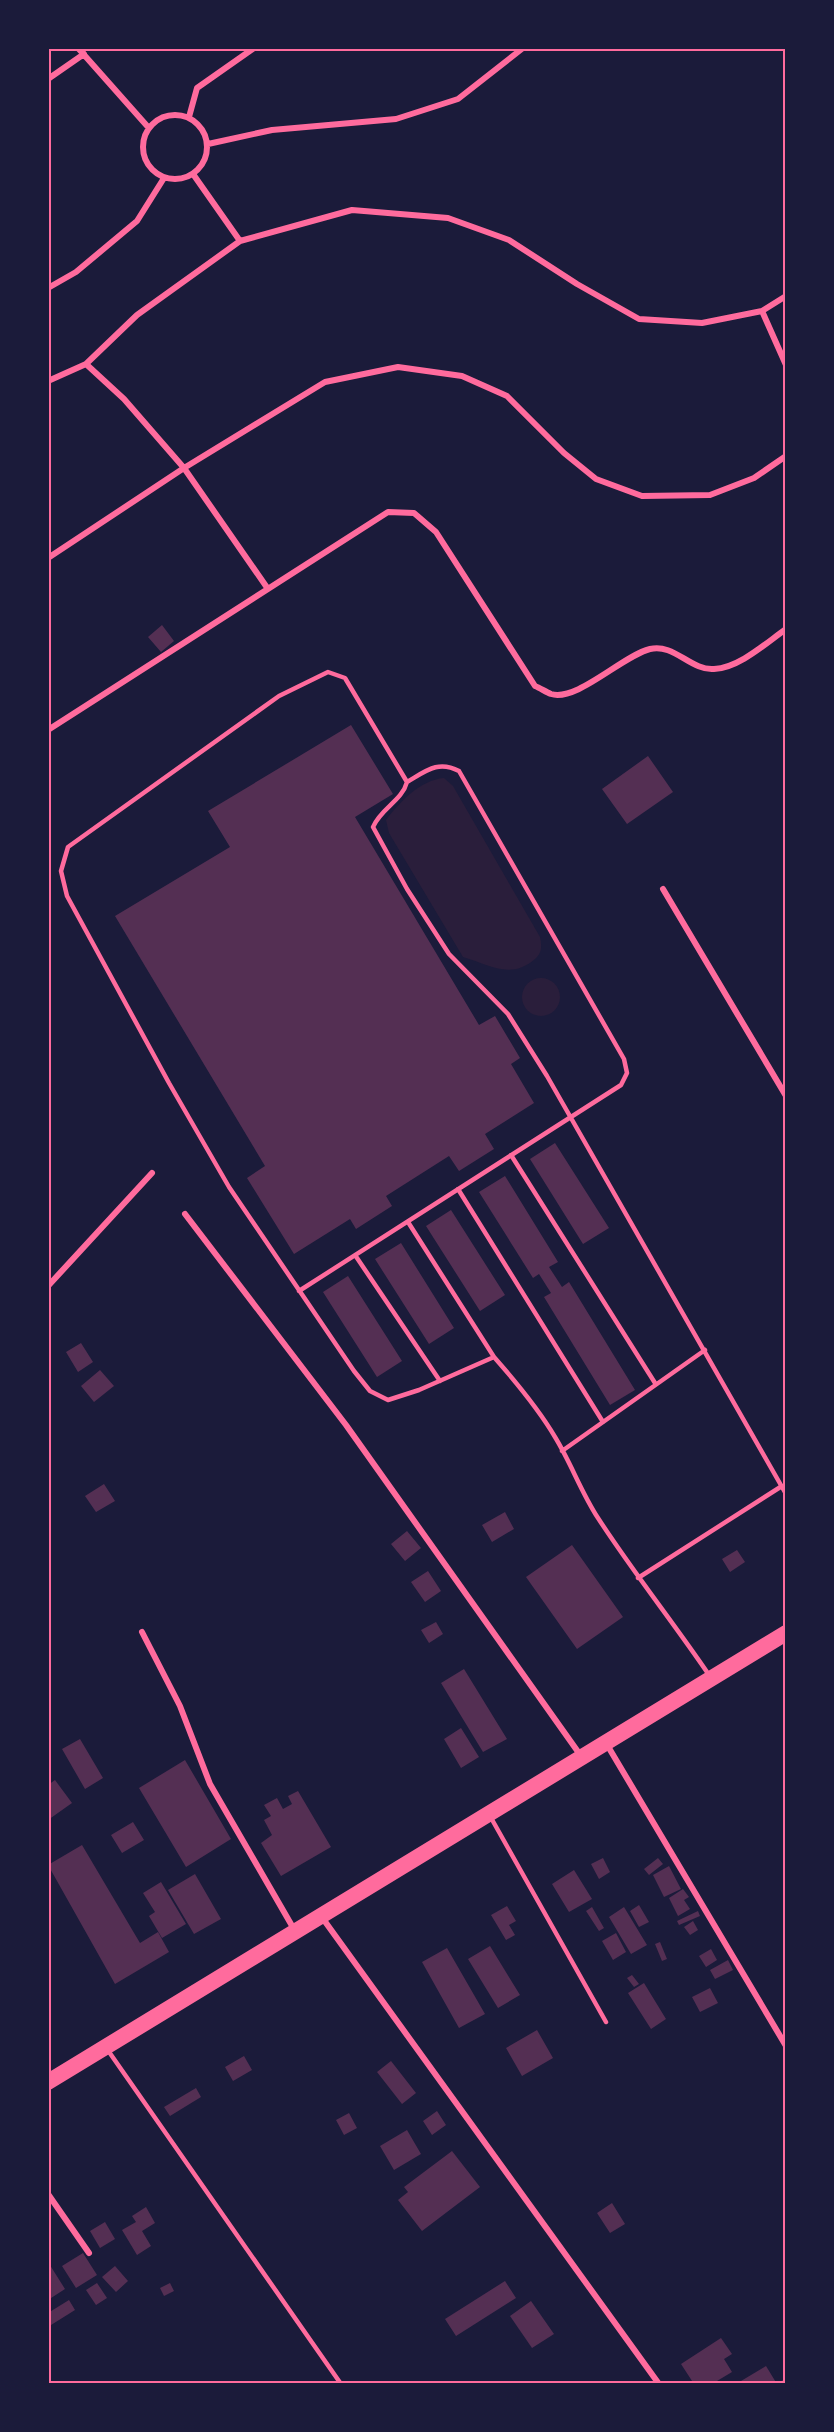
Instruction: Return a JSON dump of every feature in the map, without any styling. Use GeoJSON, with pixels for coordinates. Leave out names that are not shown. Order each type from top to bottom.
{"type":"FeatureCollection","features":[{"type":"Feature","properties":{"kind":"highway"},"geometry":{"type":"LineString","coordinates":[[48,2082],[786,1633]]}},
{"type":"Feature","properties":{"kind":"street"},"geometry":{"type":"LineString","coordinates":[[78,48],[147,127]]}},
{"type":"Feature","properties":{"kind":"street"},"geometry":{"type":"LineString","coordinates":[[189,117],[197,88],[254,48]]}},
{"type":"Feature","properties":{"kind":"street"},"geometry":{"type":"LineString","coordinates":[[208,144],[272,130],[396,119],[458,99],[523,48]]}},
{"type":"Feature","properties":{"kind":"street"},"geometry":{"type":"LineString","coordinates":[[48,79],[84,54]]}},
{"type":"Feature","properties":{"kind":"street"},"geometry":{"type":"LineString","coordinates":[[167,114],[189,117],[202,128],[208,144],[204,161],[193,174],[179,179],[164,178],[147,166],[141,147],[147,127],[167,114]]}},
{"type":"Feature","properties":{"kind":"street"},"geometry":{"type":"LineString","coordinates":[[193,174],[240,241]]}},
{"type":"Feature","properties":{"kind":"street"},"geometry":{"type":"LineString","coordinates":[[48,288],[76,272],[137,221],[164,178]]}},
{"type":"Feature","properties":{"kind":"street"},"geometry":{"type":"LineString","coordinates":[[48,381],[86,364],[137,315],[240,241],[352,210],[448,218],[509,240],[577,284],[639,319],[702,323],[762,311],[786,296]]}},
{"type":"Feature","properties":{"kind":"street"},"geometry":{"type":"LineString","coordinates":[[762,311],[786,364]]}},
{"type":"Feature","properties":{"kind":"street"},"geometry":{"type":"LineString","coordinates":[[86,364],[124,399],[183,468],[268,589]]}},
{"type":"Feature","properties":{"kind":"street"},"geometry":{"type":"LineString","coordinates":[[48,558],[183,468],[325,382],[398,367],[462,376],[507,396],[564,453],[596,479],[642,496],[710,495],[754,478],[786,456]]}},
{"type":"Feature","properties":{"kind":"street"},"geometry":{"type":"LineString","coordinates":[[48,730],[388,512],[414,513],[436,531],[535,686],[553,695],[570,693],[636,653],[653,648],[670,651],[700,666],[713,669],[732,664],[786,629]]}},
{"type":"Feature","properties":{"kind":"street"},"geometry":{"type":"LineString","coordinates":[[663,889],[786,1096]]}},
{"type":"Feature","properties":{"kind":"street"},"geometry":{"type":"LineString","coordinates":[[48,1286],[152,1173]]}},
{"type":"Feature","properties":{"kind":"street"},"geometry":{"type":"LineString","coordinates":[[185,1214],[346,1425],[582,1757]]}},
{"type":"Feature","properties":{"kind":"street"},"geometry":{"type":"LineString","coordinates":[[142,1632],[180,1706],[210,1784],[295,1931]]}},
{"type":"Feature","properties":{"kind":"street"},"geometry":{"type":"LineString","coordinates":[[605,1743],[786,2046]]}},
{"type":"Feature","properties":{"kind":"street"},"geometry":{"type":"LineString","coordinates":[[321,1916],[659,2384]]}},
{"type":"Feature","properties":{"kind":"street"},"geometry":{"type":"LineString","coordinates":[[48,2194],[89,2253]]}},
{"type":"Feature","properties":{"kind":"lane"},"geometry":{"type":"LineString","coordinates":[[407,782],[345,678],[328,672],[279,696],[68,846],[61,871],[67,896],[168,1083],[230,1187],[299,1291],[370,1391],[388,1400],[441,1381],[494,1356]]}},
{"type":"Feature","properties":{"kind":"lane"},"geometry":{"type":"LineString","coordinates":[[299,1291],[408,1222],[458,1189],[511,1155],[571,1117],[621,1085],[627,1073],[624,1059],[459,771],[447,765],[436,765],[407,782],[404,792],[378,815],[373,827],[407,889],[449,954],[508,1014],[571,1117],[786,1494]]}},
{"type":"Feature","properties":{"kind":"lane"},"geometry":{"type":"LineString","coordinates":[[511,1155],[655,1383]]}},
{"type":"Feature","properties":{"kind":"lane"},"geometry":{"type":"LineString","coordinates":[[458,1189],[603,1422]]}},
{"type":"Feature","properties":{"kind":"lane"},"geometry":{"type":"LineString","coordinates":[[408,1222],[494,1356],[524,1391],[562,1451],[588,1502],[638,1578],[667,1612],[711,1678]]}},
{"type":"Feature","properties":{"kind":"lane"},"geometry":{"type":"LineString","coordinates":[[356,1255],[441,1381]]}},
{"type":"Feature","properties":{"kind":"lane"},"geometry":{"type":"LineString","coordinates":[[562,1451],[655,1383],[705,1350]]}},
{"type":"Feature","properties":{"kind":"lane"},"geometry":{"type":"LineString","coordinates":[[638,1578],[782,1486]]}},
{"type":"Feature","properties":{"kind":"lane"},"geometry":{"type":"LineString","coordinates":[[488,1814],[606,2022]]}},
{"type":"Feature","properties":{"kind":"lane"},"geometry":{"type":"LineString","coordinates":[[105,2047],[341,2384]]}},
{"type":"Feature","properties":{"kind":"shaded area"},"geometry":{"type":"Polygon","coordinates":[[[444,778],[453,786],[540,937],[539,954],[535,959],[517,969],[491,967],[463,957],[389,833],[386,820],[404,799],[419,787],[444,778]]]}},
{"type":"Feature","properties":{"kind":"shaded area"},"geometry":{"type":"Polygon","coordinates":[[[541,978],[554,984],[560,997],[554,1010],[541,1016],[528,1010],[522,997],[528,984],[541,978]]]}},
{"type":"Feature","properties":{"kind":"building"},"geometry":{"type":"Polygon","coordinates":[[[162,625],[174,641],[161,652],[148,637],[162,625]]]}},
{"type":"Feature","properties":{"kind":"building"},"geometry":{"type":"Polygon","coordinates":[[[351,725],[393,794],[355,817],[479,1025],[495,1016],[520,1058],[511,1064],[534,1103],[485,1134],[494,1149],[459,1171],[449,1156],[386,1196],[392,1206],[356,1229],[350,1219],[294,1254],[247,1178],[265,1166],[115,916],[230,847],[208,811],[351,725]]]}},
{"type":"Feature","properties":{"kind":"building"},"geometry":{"type":"Polygon","coordinates":[[[648,756],[673,792],[627,824],[602,789],[648,756]]]}},
{"type":"Feature","properties":{"kind":"building"},"geometry":{"type":"Polygon","coordinates":[[[555,1143],[609,1228],[583,1244],[530,1159],[555,1143]]]}},
{"type":"Feature","properties":{"kind":"building"},"geometry":{"type":"Polygon","coordinates":[[[505,1176],[558,1262],[549,1267],[562,1287],[569,1282],[635,1390],[610,1405],[544,1297],[551,1293],[539,1274],[533,1278],[479,1192],[505,1176]]]}},
{"type":"Feature","properties":{"kind":"building"},"geometry":{"type":"Polygon","coordinates":[[[451,1210],[505,1295],[480,1311],[426,1226],[451,1210]]]}},
{"type":"Feature","properties":{"kind":"building"},"geometry":{"type":"Polygon","coordinates":[[[401,1243],[454,1328],[429,1344],[375,1259],[401,1243]]]}},
{"type":"Feature","properties":{"kind":"building"},"geometry":{"type":"Polygon","coordinates":[[[348,1276],[402,1361],[377,1377],[323,1292],[348,1276]]]}},
{"type":"Feature","properties":{"kind":"building"},"geometry":{"type":"Polygon","coordinates":[[[81,1343],[93,1362],[78,1372],[66,1352],[81,1343]]]}},
{"type":"Feature","properties":{"kind":"building"},"geometry":{"type":"Polygon","coordinates":[[[100,1370],[114,1386],[94,1402],[81,1386],[100,1370]]]}},
{"type":"Feature","properties":{"kind":"building"},"geometry":{"type":"Polygon","coordinates":[[[104,1484],[115,1501],[96,1512],[85,1496],[104,1484]]]}},
{"type":"Feature","properties":{"kind":"building"},"geometry":{"type":"Polygon","coordinates":[[[505,1512],[514,1529],[492,1542],[482,1525],[505,1512]]]}},
{"type":"Feature","properties":{"kind":"building"},"geometry":{"type":"Polygon","coordinates":[[[407,1531],[421,1548],[405,1561],[391,1544],[407,1531]]]}},
{"type":"Feature","properties":{"kind":"building"},"geometry":{"type":"Polygon","coordinates":[[[572,1545],[623,1617],[577,1649],[526,1577],[572,1545]]]}},
{"type":"Feature","properties":{"kind":"building"},"geometry":{"type":"Polygon","coordinates":[[[737,1550],[745,1562],[730,1572],[722,1559],[737,1550]]]}},
{"type":"Feature","properties":{"kind":"building"},"geometry":{"type":"Polygon","coordinates":[[[428,1571],[441,1591],[425,1602],[411,1582],[428,1571]]]}},
{"type":"Feature","properties":{"kind":"building"},"geometry":{"type":"Polygon","coordinates":[[[436,1622],[443,1634],[429,1643],[421,1630],[436,1622]]]}},
{"type":"Feature","properties":{"kind":"building"},"geometry":{"type":"Polygon","coordinates":[[[464,1669],[507,1739],[483,1752],[441,1683],[464,1669]]]}},
{"type":"Feature","properties":{"kind":"building"},"geometry":{"type":"Polygon","coordinates":[[[461,1728],[479,1757],[461,1768],[444,1739],[461,1728]]]}},
{"type":"Feature","properties":{"kind":"building"},"geometry":{"type":"Polygon","coordinates":[[[80,1739],[103,1778],[85,1789],[62,1749],[80,1739]]]}},
{"type":"Feature","properties":{"kind":"building"},"geometry":{"type":"Polygon","coordinates":[[[185,1760],[231,1839],[186,1867],[139,1788],[185,1760]]]}},
{"type":"Feature","properties":{"kind":"building"},"geometry":{"type":"Polygon","coordinates":[[[55,1780],[72,1803],[48,1820],[48,1785],[55,1780]]]}},
{"type":"Feature","properties":{"kind":"building"},"geometry":{"type":"Polygon","coordinates":[[[298,1791],[331,1847],[281,1876],[261,1843],[272,1835],[264,1820],[271,1816],[264,1805],[277,1798],[283,1809],[292,1804],[288,1796],[298,1791]]]}},
{"type":"Feature","properties":{"kind":"building"},"geometry":{"type":"Polygon","coordinates":[[[133,1822],[144,1840],[122,1853],[111,1835],[133,1822]]]}},
{"type":"Feature","properties":{"kind":"building"},"geometry":{"type":"Polygon","coordinates":[[[82,1845],[140,1943],[158,1932],[169,1952],[115,1984],[48,1865],[82,1845]]]}},
{"type":"Feature","properties":{"kind":"building"},"geometry":{"type":"Polygon","coordinates":[[[603,1858],[610,1872],[599,1879],[591,1864],[603,1858]]]}},
{"type":"Feature","properties":{"kind":"building"},"geometry":{"type":"Polygon","coordinates":[[[658,1858],[663,1864],[649,1875],[644,1869],[658,1858]]]}},
{"type":"Feature","properties":{"kind":"building"},"geometry":{"type":"Polygon","coordinates":[[[669,1866],[681,1889],[664,1897],[653,1875],[669,1866]]]}},
{"type":"Feature","properties":{"kind":"building"},"geometry":{"type":"Polygon","coordinates":[[[574,1870],[592,1899],[569,1912],[552,1884],[574,1870]]]}},
{"type":"Feature","properties":{"kind":"building"},"geometry":{"type":"Polygon","coordinates":[[[195,1874],[221,1919],[194,1934],[168,1890],[195,1874]]]}},
{"type":"Feature","properties":{"kind":"building"},"geometry":{"type":"Polygon","coordinates":[[[161,1882],[186,1924],[162,1938],[149,1916],[155,1912],[143,1893],[161,1882]]]}},
{"type":"Feature","properties":{"kind":"building"},"geometry":{"type":"Polygon","coordinates":[[[683,1889],[689,1897],[684,1900],[690,1909],[678,1916],[669,1898],[683,1889]]]}},
{"type":"Feature","properties":{"kind":"building"},"geometry":{"type":"Polygon","coordinates":[[[639,1905],[649,1922],[639,1927],[630,1911],[639,1905]]]}},
{"type":"Feature","properties":{"kind":"building"},"geometry":{"type":"Polygon","coordinates":[[[507,1906],[516,1921],[509,1925],[515,1935],[506,1940],[491,1915],[507,1906]]]}},
{"type":"Feature","properties":{"kind":"building"},"geometry":{"type":"Polygon","coordinates":[[[592,1907],[604,1928],[599,1931],[586,1911],[592,1907]]]}},
{"type":"Feature","properties":{"kind":"building"},"geometry":{"type":"Polygon","coordinates":[[[624,1907],[647,1945],[631,1954],[609,1917],[624,1907]]]}},
{"type":"Feature","properties":{"kind":"building"},"geometry":{"type":"Polygon","coordinates":[[[698,1911],[700,1916],[679,1925],[677,1921],[698,1911]]]}},
{"type":"Feature","properties":{"kind":"building"},"geometry":{"type":"Polygon","coordinates":[[[693,1921],[698,1930],[690,1935],[684,1927],[693,1921]]]}},
{"type":"Feature","properties":{"kind":"building"},"geometry":{"type":"Polygon","coordinates":[[[616,1933],[626,1952],[613,1960],[602,1941],[616,1933]]]}},
{"type":"Feature","properties":{"kind":"building"},"geometry":{"type":"Polygon","coordinates":[[[660,1942],[667,1959],[662,1961],[655,1944],[660,1942]]]}},
{"type":"Feature","properties":{"kind":"building"},"geometry":{"type":"Polygon","coordinates":[[[490,1946],[520,1995],[498,2008],[468,1959],[490,1946]]]}},
{"type":"Feature","properties":{"kind":"building"},"geometry":{"type":"Polygon","coordinates":[[[447,1948],[485,2014],[459,2028],[422,1962],[447,1948]]]}},
{"type":"Feature","properties":{"kind":"building"},"geometry":{"type":"Polygon","coordinates":[[[711,1949],[717,1960],[706,1967],[699,1956],[711,1949]]]}},
{"type":"Feature","properties":{"kind":"building"},"geometry":{"type":"Polygon","coordinates":[[[728,1960],[733,1970],[715,1979],[710,1970],[728,1960]]]}},
{"type":"Feature","properties":{"kind":"building"},"geometry":{"type":"Polygon","coordinates":[[[632,1975],[639,1984],[634,1987],[627,1978],[632,1975]]]}},
{"type":"Feature","properties":{"kind":"building"},"geometry":{"type":"Polygon","coordinates":[[[644,1983],[666,2019],[651,2029],[628,1993],[644,1983]]]}},
{"type":"Feature","properties":{"kind":"building"},"geometry":{"type":"Polygon","coordinates":[[[710,1988],[718,2003],[700,2012],[692,1997],[710,1988]]]}},
{"type":"Feature","properties":{"kind":"building"},"geometry":{"type":"Polygon","coordinates":[[[537,2030],[553,2058],[522,2076],[506,2048],[537,2030]]]}},
{"type":"Feature","properties":{"kind":"building"},"geometry":{"type":"Polygon","coordinates":[[[244,2056],[252,2070],[233,2081],[225,2067],[244,2056]]]}},
{"type":"Feature","properties":{"kind":"building"},"geometry":{"type":"Polygon","coordinates":[[[391,2061],[416,2093],[402,2104],[377,2072],[391,2061]]]}},
{"type":"Feature","properties":{"kind":"building"},"geometry":{"type":"Polygon","coordinates":[[[196,2088],[201,2097],[170,2116],[164,2107],[196,2088]]]}},
{"type":"Feature","properties":{"kind":"building"},"geometry":{"type":"Polygon","coordinates":[[[437,2111],[446,2125],[432,2135],[423,2121],[437,2111]]]}},
{"type":"Feature","properties":{"kind":"building"},"geometry":{"type":"Polygon","coordinates":[[[349,2113],[357,2128],[344,2135],[336,2120],[349,2113]]]}},
{"type":"Feature","properties":{"kind":"building"},"geometry":{"type":"Polygon","coordinates":[[[407,2130],[421,2154],[394,2170],[380,2146],[407,2130]]]}},
{"type":"Feature","properties":{"kind":"building"},"geometry":{"type":"Polygon","coordinates":[[[452,2151],[480,2187],[422,2231],[398,2200],[408,2192],[404,2187],[452,2151]]]}},
{"type":"Feature","properties":{"kind":"building"},"geometry":{"type":"Polygon","coordinates":[[[612,2203],[625,2224],[610,2233],[597,2213],[612,2203]]]}},
{"type":"Feature","properties":{"kind":"building"},"geometry":{"type":"Polygon","coordinates":[[[146,2207],[155,2223],[142,2231],[151,2246],[137,2255],[122,2230],[136,2222],[132,2216],[146,2207]]]}},
{"type":"Feature","properties":{"kind":"building"},"geometry":{"type":"Polygon","coordinates":[[[105,2222],[115,2239],[100,2248],[90,2231],[105,2222]]]}},
{"type":"Feature","properties":{"kind":"building"},"geometry":{"type":"Polygon","coordinates":[[[83,2253],[97,2275],[76,2288],[62,2266],[83,2253]]]}},
{"type":"Feature","properties":{"kind":"building"},"geometry":{"type":"Polygon","coordinates":[[[48,2262],[65,2289],[48,2300],[48,2262]]]}},
{"type":"Feature","properties":{"kind":"building"},"geometry":{"type":"Polygon","coordinates":[[[115,2266],[128,2281],[116,2292],[102,2277],[115,2266]]]}},
{"type":"Feature","properties":{"kind":"building"},"geometry":{"type":"Polygon","coordinates":[[[505,2281],[516,2298],[456,2336],[445,2319],[505,2281]]]}},
{"type":"Feature","properties":{"kind":"building"},"geometry":{"type":"Polygon","coordinates":[[[97,2283],[107,2298],[96,2305],[86,2290],[97,2283]]]}},
{"type":"Feature","properties":{"kind":"building"},"geometry":{"type":"Polygon","coordinates":[[[170,2283],[174,2291],[164,2296],[160,2288],[170,2283]]]}},
{"type":"Feature","properties":{"kind":"building"},"geometry":{"type":"Polygon","coordinates":[[[69,2300],[75,2310],[51,2325],[48,2313],[69,2300]]]}},
{"type":"Feature","properties":{"kind":"building"},"geometry":{"type":"Polygon","coordinates":[[[531,2301],[554,2334],[532,2348],[510,2316],[531,2301]]]}},
{"type":"Feature","properties":{"kind":"building"},"geometry":{"type":"Polygon","coordinates":[[[721,2338],[732,2354],[724,2359],[732,2372],[712,2384],[694,2384],[681,2364],[721,2338]]]}},
{"type":"Feature","properties":{"kind":"building"},"geometry":{"type":"Polygon","coordinates":[[[766,2366],[777,2384],[743,2384],[741,2381],[766,2366]]]}},
{"type":"Feature","properties":{"kind":"building"},"geometry":{"type":"Polygon","coordinates":[[[786,2378],[786,2384],[777,2384],[786,2378]]]}}]}
